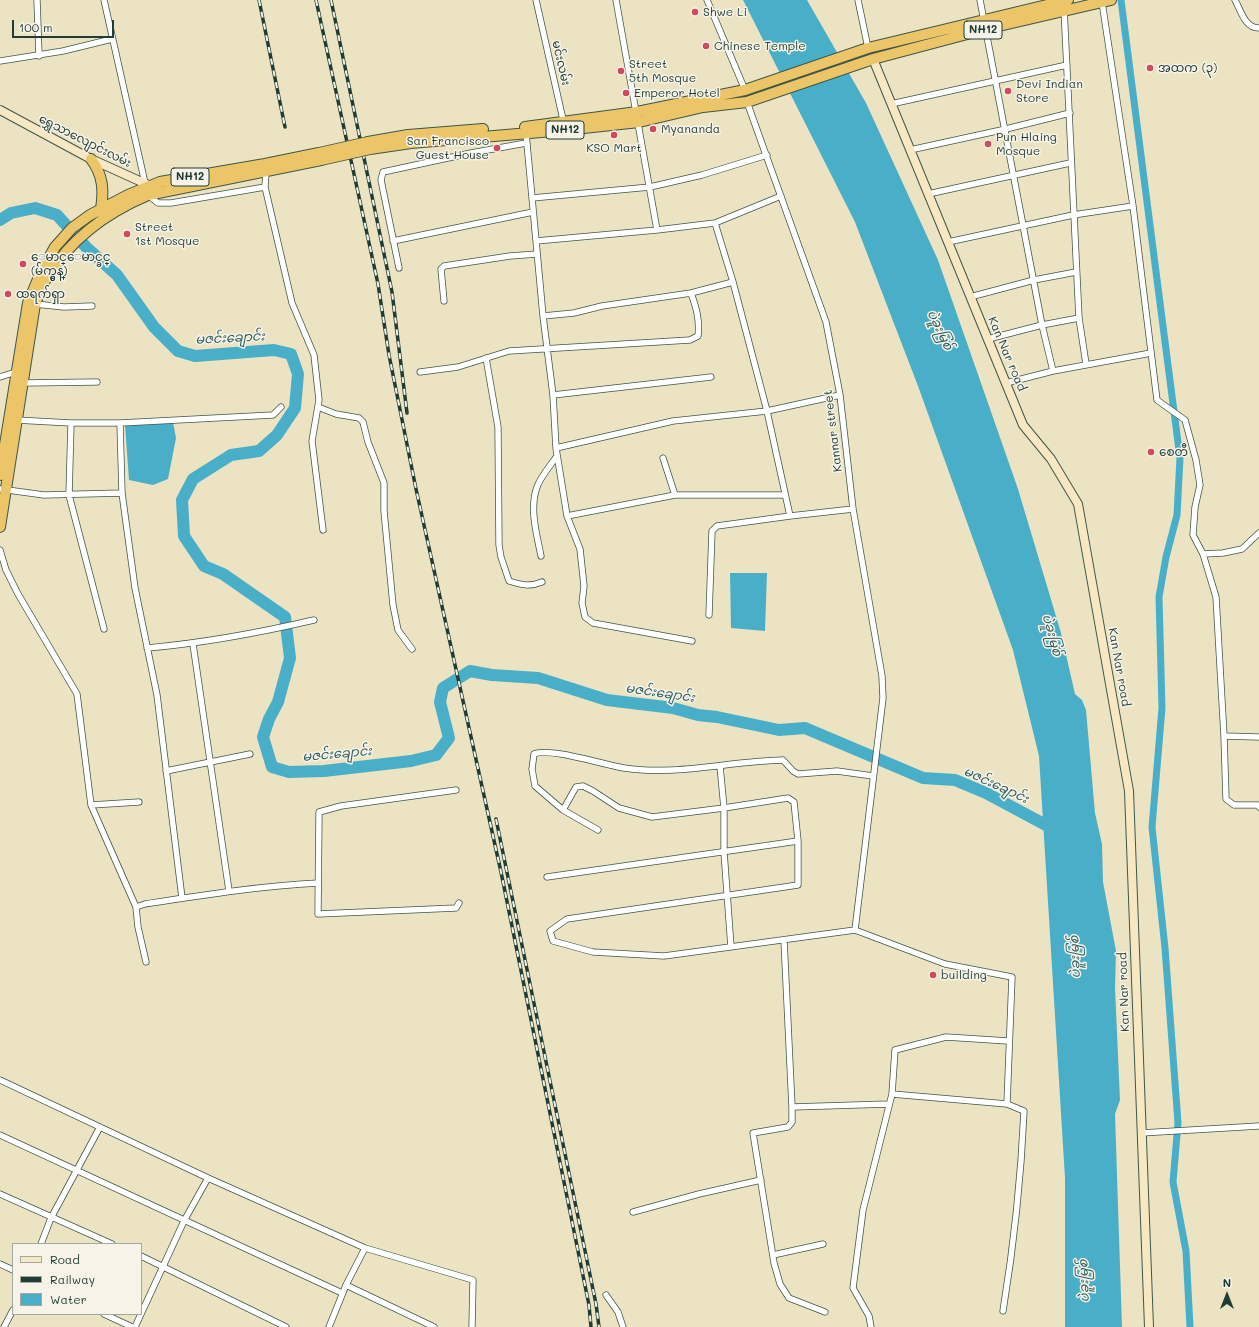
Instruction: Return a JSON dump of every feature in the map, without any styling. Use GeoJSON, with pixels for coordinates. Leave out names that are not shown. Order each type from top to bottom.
{"type":"FeatureCollection","features":[{"type":"Feature","properties":{"kind":"highway","name":"NH12"},"geometry":{"type":"LineString","coordinates":[[0,475],[28,302],[41,272],[55,247],[72,228],[101,209],[160,182],[320,156],[369,146],[408,135],[524,127],[564,126],[747,102],[869,60],[985,24],[1065,3],[1107,1]]}},
{"type":"Feature","properties":{"kind":"highway","name":"NH12"},"geometry":{"type":"LineString","coordinates":[[638,117],[756,87],[865,49],[985,24]]}},
{"type":"Feature","properties":{"kind":"highway","name":"NH12"},"geometry":{"type":"LineString","coordinates":[[369,146],[526,138],[564,126]]}},
{"type":"Feature","properties":{"kind":"highway","name":"NH12"},"geometry":{"type":"LineString","coordinates":[[146,188],[160,191],[266,171],[320,156]]}},
{"type":"Feature","properties":{"kind":"highway"},"geometry":{"type":"LineString","coordinates":[[91,159],[101,176],[103,187],[101,209]]}},
{"type":"Feature","properties":{"kind":"highway","name":"NH12"},"geometry":{"type":"LineString","coordinates":[[0,527],[3,489],[36,304],[47,277],[80,237],[131,202],[146,188]]}},
{"type":"Feature","properties":{"kind":"street"},"geometry":{"type":"LineString","coordinates":[[37,0],[39,56]]}},
{"type":"Feature","properties":{"kind":"street"},"geometry":{"type":"LineString","coordinates":[[104,0],[146,188],[158,203],[212,198],[265,187]]}},
{"type":"Feature","properties":{"kind":"street","name":"မင်းလမ်း"},"geometry":{"type":"LineString","coordinates":[[536,0],[564,126]]}},
{"type":"Feature","properties":{"kind":"street"},"geometry":{"type":"LineString","coordinates":[[616,0],[657,230]]}},
{"type":"Feature","properties":{"kind":"street"},"geometry":{"type":"LineString","coordinates":[[707,0],[745,90]]}},
{"type":"Feature","properties":{"kind":"street"},"geometry":{"type":"LineString","coordinates":[[858,0],[865,49]]}},
{"type":"Feature","properties":{"kind":"street"},"geometry":{"type":"LineString","coordinates":[[980,0],[1042,325],[1054,371]]}},
{"type":"Feature","properties":{"kind":"street"},"geometry":{"type":"LineString","coordinates":[[1235,0],[1247,23],[1254,28],[1259,28]]}},
{"type":"Feature","properties":{"kind":"street"},"geometry":{"type":"LineString","coordinates":[[1107,1],[1157,400],[1185,420],[1196,460],[1200,485],[1193,535],[1203,554],[1216,597],[1226,799],[1234,805],[1258,805],[1259,808]]}},
{"type":"Feature","properties":{"kind":"street"},"geometry":{"type":"LineString","coordinates":[[1065,3],[1070,113],[1070,163],[1078,318],[1086,364]]}},
{"type":"Feature","properties":{"kind":"street"},"geometry":{"type":"LineString","coordinates":[[0,61],[39,56],[112,39]]}},
{"type":"Feature","properties":{"kind":"street","name":"Kan Nar road"},"geometry":{"type":"LineString","coordinates":[[869,60],[891,104],[1023,425],[1051,460],[1078,504],[1129,791],[1149,1327]]}},
{"type":"Feature","properties":{"kind":"street"},"geometry":{"type":"LineString","coordinates":[[891,104],[1067,66]]}},
{"type":"Feature","properties":{"kind":"street","name":"Kannar street"},"geometry":{"type":"LineString","coordinates":[[747,102],[826,322],[840,395],[853,509],[882,676],[883,698],[854,930]]}},
{"type":"Feature","properties":{"kind":"street","name":"ရွှေသာလျောင်းလမ်း"},"geometry":{"type":"LineString","coordinates":[[0,110],[146,188]]}},
{"type":"Feature","properties":{"kind":"street"},"geometry":{"type":"LineString","coordinates":[[910,150],[1006,130],[1070,113]]}},
{"type":"Feature","properties":{"kind":"street"},"geometry":{"type":"LineString","coordinates":[[399,268],[381,180],[383,172],[526,138],[543,316],[553,395],[556,448],[567,516],[580,549],[584,586],[582,603],[585,617],[593,623],[692,641]]}},
{"type":"Feature","properties":{"kind":"street"},"geometry":{"type":"LineString","coordinates":[[532,198],[650,187],[702,175],[767,156]]}},
{"type":"Feature","properties":{"kind":"street"},"geometry":{"type":"LineString","coordinates":[[928,194],[1070,163]]}},
{"type":"Feature","properties":{"kind":"street"},"geometry":{"type":"LineString","coordinates":[[266,171],[265,187],[292,303],[314,355],[318,387],[318,407],[312,441],[323,530]]}},
{"type":"Feature","properties":{"kind":"street"},"geometry":{"type":"LineString","coordinates":[[536,241],[715,223],[781,196]]}},
{"type":"Feature","properties":{"kind":"street"},"geometry":{"type":"LineString","coordinates":[[948,242],[1073,215],[1132,206]]}},
{"type":"Feature","properties":{"kind":"street"},"geometry":{"type":"LineString","coordinates":[[394,241],[533,212]]}},
{"type":"Feature","properties":{"kind":"street"},"geometry":{"type":"LineString","coordinates":[[715,223],[733,282],[767,411],[784,495],[790,516]]}},
{"type":"Feature","properties":{"kind":"street"},"geometry":{"type":"LineString","coordinates":[[444,301],[441,269],[444,266],[510,256],[537,254]]}},
{"type":"Feature","properties":{"kind":"street"},"geometry":{"type":"LineString","coordinates":[[970,297],[1034,280],[1076,272]]}},
{"type":"Feature","properties":{"kind":"street"},"geometry":{"type":"LineString","coordinates":[[543,316],[574,313],[602,306],[691,293],[733,282]]}},
{"type":"Feature","properties":{"kind":"street"},"geometry":{"type":"LineString","coordinates":[[420,372],[458,368],[509,351],[533,348],[547,349],[690,340],[698,336],[700,324],[691,293]]}},
{"type":"Feature","properties":{"kind":"street"},"geometry":{"type":"LineString","coordinates":[[36,304],[64,307],[92,306]]}},
{"type":"Feature","properties":{"kind":"street"},"geometry":{"type":"LineString","coordinates":[[988,339],[1042,325],[1078,318]]}},
{"type":"Feature","properties":{"kind":"street"},"geometry":{"type":"LineString","coordinates":[[1006,383],[1086,364],[1151,353]]}},
{"type":"Feature","properties":{"kind":"street"},"geometry":{"type":"LineString","coordinates":[[486,358],[498,427],[498,506],[500,557],[509,581],[521,586],[536,585],[542,582]]}},
{"type":"Feature","properties":{"kind":"street"},"geometry":{"type":"LineString","coordinates":[[0,377],[16,372]]}},
{"type":"Feature","properties":{"kind":"street"},"geometry":{"type":"LineString","coordinates":[[553,395],[711,377]]}},
{"type":"Feature","properties":{"kind":"street"},"geometry":{"type":"LineString","coordinates":[[22,383],[96,382]]}},
{"type":"Feature","properties":{"kind":"street"},"geometry":{"type":"LineString","coordinates":[[556,448],[673,421],[767,411],[840,395]]}},
{"type":"Feature","properties":{"kind":"street"},"geometry":{"type":"LineString","coordinates":[[16,420],[71,423],[120,423],[273,414],[282,407]]}},
{"type":"Feature","properties":{"kind":"street"},"geometry":{"type":"LineString","coordinates":[[318,407],[336,414],[359,418],[363,422],[368,442],[384,483],[388,564],[398,630],[412,649]]}},
{"type":"Feature","properties":{"kind":"street"},"geometry":{"type":"LineString","coordinates":[[71,423],[69,495],[104,629]]}},
{"type":"Feature","properties":{"kind":"street"},"geometry":{"type":"LineString","coordinates":[[120,423],[122,493],[135,588],[157,695],[182,898]]}},
{"type":"Feature","properties":{"kind":"street"},"geometry":{"type":"LineString","coordinates":[[541,556],[535,524],[534,507],[536,488],[541,478],[557,456]]}},
{"type":"Feature","properties":{"kind":"street"},"geometry":{"type":"LineString","coordinates":[[663,458],[675,495]]}},
{"type":"Feature","properties":{"kind":"street"},"geometry":{"type":"LineString","coordinates":[[3,489],[69,495],[122,493]]}},
{"type":"Feature","properties":{"kind":"street"},"geometry":{"type":"LineString","coordinates":[[567,516],[675,495],[784,495]]}},
{"type":"Feature","properties":{"kind":"street"},"geometry":{"type":"LineString","coordinates":[[709,615],[712,531],[717,526],[853,509]]}},
{"type":"Feature","properties":{"kind":"street"},"geometry":{"type":"LineString","coordinates":[[1203,554],[1224,553],[1242,549],[1259,533]]}},
{"type":"Feature","properties":{"kind":"street"},"geometry":{"type":"LineString","coordinates":[[0,550],[6,570],[18,594],[77,694],[91,805],[136,907],[138,927],[146,962]]}},
{"type":"Feature","properties":{"kind":"street"},"geometry":{"type":"LineString","coordinates":[[147,648],[193,644],[255,634],[314,620]]}},
{"type":"Feature","properties":{"kind":"street"},"geometry":{"type":"LineString","coordinates":[[193,644],[229,892]]}},
{"type":"Feature","properties":{"kind":"street"},"geometry":{"type":"LineString","coordinates":[[1224,736],[1259,737]]}},
{"type":"Feature","properties":{"kind":"street"},"geometry":{"type":"LineString","coordinates":[[598,830],[563,810],[535,786],[532,769],[534,754],[539,752],[569,756],[625,768],[662,769],[720,766],[783,760],[793,771],[798,774],[837,771],[873,776]]}},
{"type":"Feature","properties":{"kind":"street"},"geometry":{"type":"LineString","coordinates":[[166,771],[250,754]]}},
{"type":"Feature","properties":{"kind":"street"},"geometry":{"type":"LineString","coordinates":[[720,766],[724,808],[724,852],[731,947]]}},
{"type":"Feature","properties":{"kind":"street"},"geometry":{"type":"LineString","coordinates":[[563,810],[576,787],[583,786],[619,808],[652,817],[788,798],[794,802],[798,842],[798,885],[728,894],[567,919],[550,931],[553,941],[593,952],[664,956],[854,930],[945,964],[1012,977],[1008,1041],[1007,1104]]}},
{"type":"Feature","properties":{"kind":"street"},"geometry":{"type":"LineString","coordinates":[[456,790],[341,806],[319,812],[318,914],[456,908],[459,903]]}},
{"type":"Feature","properties":{"kind":"street"},"geometry":{"type":"LineString","coordinates":[[91,805],[139,802]]}},
{"type":"Feature","properties":{"kind":"street"},"geometry":{"type":"LineString","coordinates":[[547,877],[798,842]]}},
{"type":"Feature","properties":{"kind":"street"},"geometry":{"type":"LineString","coordinates":[[136,907],[182,898],[275,885],[318,883]]}},
{"type":"Feature","properties":{"kind":"street"},"geometry":{"type":"LineString","coordinates":[[784,940],[792,1122],[788,1127],[753,1133],[773,1255],[780,1284],[790,1298],[825,1312]]}},
{"type":"Feature","properties":{"kind":"street"},"geometry":{"type":"LineString","coordinates":[[871,1327],[869,1316],[853,1288],[863,1210],[888,1104],[892,1094],[895,1050],[946,1037],[1008,1041]]}},
{"type":"Feature","properties":{"kind":"street"},"geometry":{"type":"LineString","coordinates":[[0,1080],[208,1178],[365,1248],[473,1280],[472,1327]]}},
{"type":"Feature","properties":{"kind":"street"},"geometry":{"type":"LineString","coordinates":[[892,1094],[1007,1104],[1024,1111],[1021,1174],[1003,1311]]}},
{"type":"Feature","properties":{"kind":"street"},"geometry":{"type":"LineString","coordinates":[[792,1107],[888,1104]]}},
{"type":"Feature","properties":{"kind":"street"},"geometry":{"type":"LineString","coordinates":[[1141,1133],[1259,1126]]}},
{"type":"Feature","properties":{"kind":"street"},"geometry":{"type":"LineString","coordinates":[[41,1243],[51,1218],[100,1127]]}},
{"type":"Feature","properties":{"kind":"street"},"geometry":{"type":"LineString","coordinates":[[0,1136],[342,1293]]}},
{"type":"Feature","properties":{"kind":"street"},"geometry":{"type":"LineString","coordinates":[[142,1312],[184,1221],[208,1178]]}},
{"type":"Feature","properties":{"kind":"street"},"geometry":{"type":"LineString","coordinates":[[633,1212],[699,1194],[760,1180]]}},
{"type":"Feature","properties":{"kind":"street"},"geometry":{"type":"LineString","coordinates":[[0,1194],[110,1243]]}},
{"type":"Feature","properties":{"kind":"street"},"geometry":{"type":"LineString","coordinates":[[773,1255],[823,1244]]}},
{"type":"Feature","properties":{"kind":"street"},"geometry":{"type":"LineString","coordinates":[[329,1327],[346,1284],[365,1248]]}},
{"type":"Feature","properties":{"kind":"street"},"geometry":{"type":"LineString","coordinates":[[142,1256],[286,1327]]}},
{"type":"Feature","properties":{"kind":"street"},"geometry":{"type":"LineString","coordinates":[[0,1264],[12,1270]]}},
{"type":"Feature","properties":{"kind":"street"},"geometry":{"type":"LineString","coordinates":[[346,1284],[434,1327]]}},
{"type":"Feature","properties":{"kind":"street"},"geometry":{"type":"LineString","coordinates":[[606,1295],[618,1312],[623,1327]]}},
{"type":"Feature","properties":{"kind":"street"},"geometry":{"type":"LineString","coordinates":[[4,1327],[12,1312]]}},
{"type":"Feature","properties":{"kind":"street"},"geometry":{"type":"LineString","coordinates":[[106,1315],[132,1327]]}},
{"type":"Feature","properties":{"kind":"street"},"geometry":{"type":"LineString","coordinates":[[135,1327],[141,1315]]}},
{"type":"Feature","properties":{"kind":"water","name":"ပဲခူးမြစ်"},"geometry":{"type":"Polygon","coordinates":[[[743,0],[807,0],[866,103],[938,260],[1018,489],[1061,633],[1075,694],[1082,700],[1086,710],[1095,813],[1102,844],[1103,882],[1116,951],[1115,988],[1120,1100],[1115,1114],[1122,1327],[1065,1327],[1065,1178],[1039,756],[1013,650],[918,386],[855,222],[743,0]]]}},
{"type":"Feature","properties":{"kind":"water"},"geometry":{"type":"Polygon","coordinates":[[[173,422],[176,438],[168,479],[153,485],[129,480],[125,425],[173,422]]]}},
{"type":"Feature","properties":{"kind":"water"},"geometry":{"type":"Polygon","coordinates":[[[730,573],[767,573],[765,631],[731,628],[730,573]]]}},
{"type":"Feature","properties":{"kind":"waterway"},"geometry":{"type":"LineString","coordinates":[[1121,0],[1180,458],[1177,515],[1166,557],[1159,597],[1162,708],[1152,827],[1165,948],[1178,1123],[1173,1182],[1186,1251],[1190,1327]]}},
{"type":"Feature","properties":{"kind":"waterway","name":"မဇင်းချောင်း"},"geometry":{"type":"LineString","coordinates":[[0,220],[11,213],[35,208],[57,215],[87,248],[117,275],[154,327],[178,351],[195,356],[274,350],[291,354],[298,374],[295,408],[277,435],[259,451],[231,455],[193,479],[182,500],[184,536],[204,566],[223,574],[285,617],[290,658],[278,702],[269,719],[263,737],[272,767],[289,772],[324,771],[411,761],[436,755],[449,738],[440,702],[443,688],[470,671],[492,675],[538,678],[607,700],[673,708],[698,715],[717,717],[779,730],[805,728],[923,778],[955,780],[986,793],[1057,831]]}},
{"type":"Feature","properties":{"kind":"railway"},"geometry":{"type":"LineString","coordinates":[[259,0],[285,127]]}},
{"type":"Feature","properties":{"kind":"railway"},"geometry":{"type":"LineString","coordinates":[[316,0],[378,284],[389,355],[416,489],[501,872],[589,1305],[591,1327]]}},
{"type":"Feature","properties":{"kind":"railway"},"geometry":{"type":"LineString","coordinates":[[331,0],[392,292],[407,413]]}},
{"type":"Feature","properties":{"kind":"railway"},"geometry":{"type":"LineString","coordinates":[[496,819],[596,1304],[599,1327]]}},
{"type":"Feature","properties":{"kind":"place","name":"Shwe Li"},"geometry":{"type":"Point","coordinates":[695,12]}},
{"type":"Feature","properties":{"kind":"place","name":"Chinese Temple"},"geometry":{"type":"Point","coordinates":[706,46]}},
{"type":"Feature","properties":{"kind":"place","name":"အထက (၃)"},"geometry":{"type":"Point","coordinates":[1150,68]}},
{"type":"Feature","properties":{"kind":"place","name":"Street 5th Mosque"},"geometry":{"type":"Point","coordinates":[621,71]}},
{"type":"Feature","properties":{"kind":"place","name":"Devi Indian Store"},"geometry":{"type":"Point","coordinates":[1008,91]}},
{"type":"Feature","properties":{"kind":"place","name":"Emperor Hotel"},"geometry":{"type":"Point","coordinates":[626,93]}},
{"type":"Feature","properties":{"kind":"place","name":"Myananda"},"geometry":{"type":"Point","coordinates":[653,129]}},
{"type":"Feature","properties":{"kind":"place","name":"KSO Mart"},"geometry":{"type":"Point","coordinates":[614,135]}},
{"type":"Feature","properties":{"kind":"place","name":"Pun Hlaing Mosque"},"geometry":{"type":"Point","coordinates":[988,144]}},
{"type":"Feature","properties":{"kind":"place","name":"San Francisco Guest House"},"geometry":{"type":"Point","coordinates":[497,148]}},
{"type":"Feature","properties":{"kind":"place","name":"Street 1st Mosque"},"geometry":{"type":"Point","coordinates":[127,234]}},
{"type":"Feature","properties":{"kind":"place","name":"ေမာင္ေမာင္ခင္ (မ်က္မွန္)"},"geometry":{"type":"Point","coordinates":[23,264]}},
{"type":"Feature","properties":{"kind":"place","name":"ထရက်ရှာ"},"geometry":{"type":"Point","coordinates":[8,294]}},
{"type":"Feature","properties":{"kind":"place","name":"စေတီ"},"geometry":{"type":"Point","coordinates":[1151,452]}},
{"type":"Feature","properties":{"kind":"place","name":"building"},"geometry":{"type":"Point","coordinates":[933,975]}}]}
